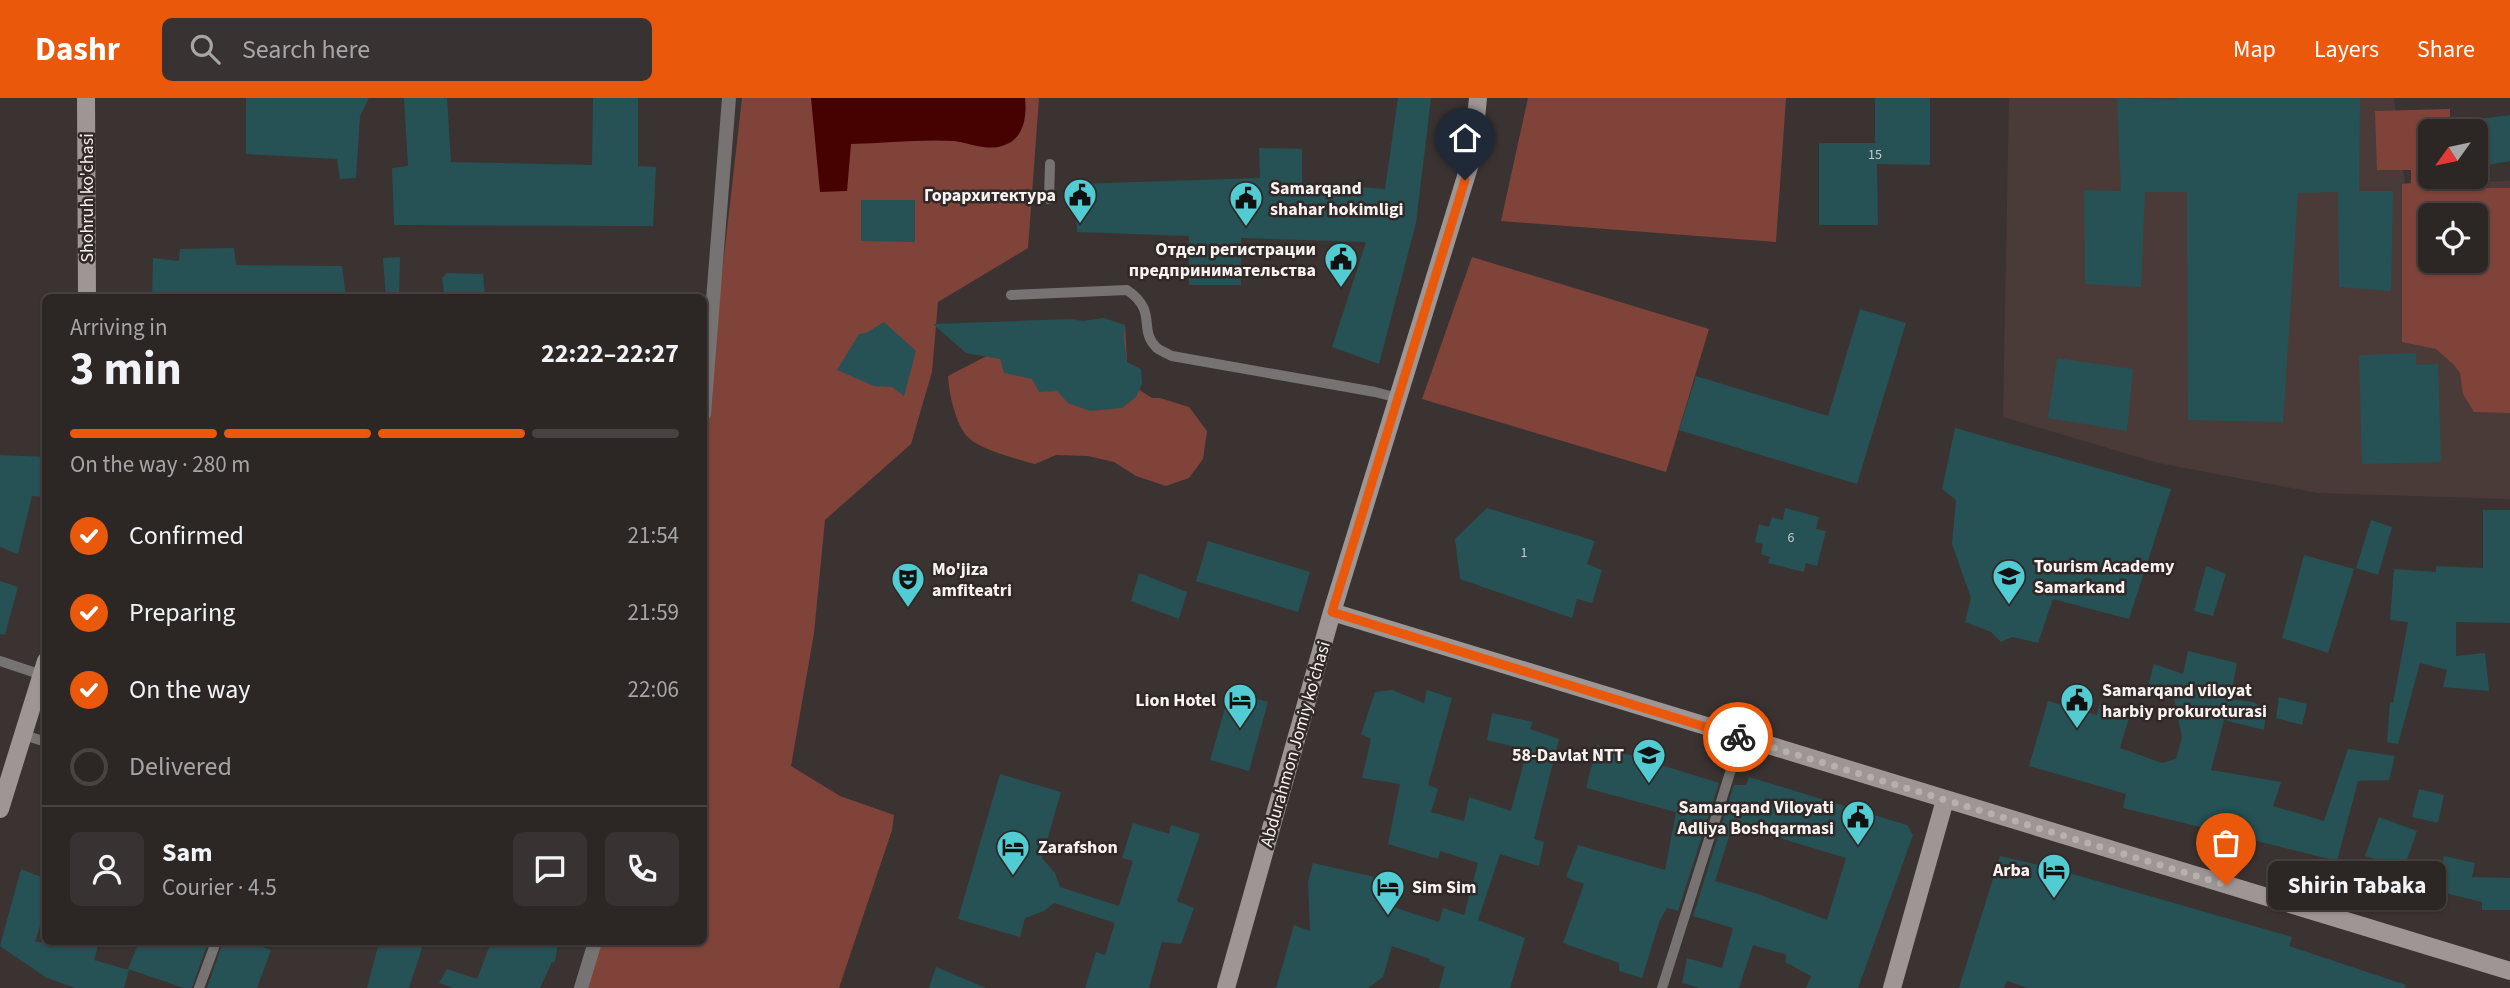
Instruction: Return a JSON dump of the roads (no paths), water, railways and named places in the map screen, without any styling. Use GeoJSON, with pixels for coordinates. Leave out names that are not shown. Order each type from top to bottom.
{"type":"FeatureCollection","features":[{"type":"Feature","properties":{"kind":"main road","name":"Shohruh ko'chasi"},"geometry":{"type":"LineString","coordinates":[[86,98],[87,294]]}},
{"type":"Feature","properties":{"kind":"main road","name":"Abdurahmon Jomiy ko'chasi"},"geometry":{"type":"LineString","coordinates":[[1226,988],[1332,612],[1472,157],[1478,98]]}},
{"type":"Feature","properties":{"kind":"main road"},"geometry":{"type":"LineString","coordinates":[[1332,612],[2510,971]]}},
{"type":"Feature","properties":{"kind":"main road"},"geometry":{"type":"LineString","coordinates":[[0,809],[42,675]]}},
{"type":"Feature","properties":{"kind":"main road"},"geometry":{"type":"LineString","coordinates":[[1892,988],[1945,800]]}},
{"type":"Feature","properties":{"kind":"street"},"geometry":{"type":"LineString","coordinates":[[707,376],[729,98]]}},
{"type":"Feature","properties":{"kind":"street"},"geometry":{"type":"LineString","coordinates":[[581,988],[594,945]]}},
{"type":"Feature","properties":{"kind":"lane"},"geometry":{"type":"LineString","coordinates":[[1049,199],[1050,164]]}},
{"type":"Feature","properties":{"kind":"lane"},"geometry":{"type":"LineString","coordinates":[[1011,295],[1127,290],[1139,299],[1146,311],[1148,335],[1157,348],[1172,356],[1398,398]]}},
{"type":"Feature","properties":{"kind":"lane"},"geometry":{"type":"LineString","coordinates":[[0,661],[42,668]]}},
{"type":"Feature","properties":{"kind":"lane"},"geometry":{"type":"LineString","coordinates":[[24,735],[42,741]]}},
{"type":"Feature","properties":{"kind":"lane"},"geometry":{"type":"LineString","coordinates":[[1662,988],[1741,738]]}},
{"type":"Feature","properties":{"kind":"lane"},"geometry":{"type":"LineString","coordinates":[[199,988],[215,945]]}},
{"type":"Feature","properties":{"kind":"place","name":"Горархитектура"},"geometry":{"type":"Point","coordinates":[1080,225]}},
{"type":"Feature","properties":{"kind":"place","name":"Samarqand shahar hokimligi"},"geometry":{"type":"Point","coordinates":[1246,228]}},
{"type":"Feature","properties":{"kind":"place","name":"Отдел регистрации предпринимательства"},"geometry":{"type":"Point","coordinates":[1341,289]}},
{"type":"Feature","properties":{"kind":"place","name":"Tourism Academy Samarkand"},"geometry":{"type":"Point","coordinates":[2009,606]}},
{"type":"Feature","properties":{"kind":"place","name":"Mo'jiza amfiteatri"},"geometry":{"type":"Point","coordinates":[908,609]}},
{"type":"Feature","properties":{"kind":"place","name":"Lion Hotel"},"geometry":{"type":"Point","coordinates":[1240,730]}},
{"type":"Feature","properties":{"kind":"place","name":"Samarqand viloyat harbiy prokuroturasi"},"geometry":{"type":"Point","coordinates":[2077,730]}},
{"type":"Feature","properties":{"kind":"place","name":"58-Davlat NTT"},"geometry":{"type":"Point","coordinates":[1649,785]}},
{"type":"Feature","properties":{"kind":"place","name":"Samarqand Viloyati Adliya Boshqarmasi"},"geometry":{"type":"Point","coordinates":[1858,847]}},
{"type":"Feature","properties":{"kind":"place","name":"Zarafshon"},"geometry":{"type":"Point","coordinates":[1013,877]}},
{"type":"Feature","properties":{"kind":"place","name":"Shirin Tabaka"},"geometry":{"type":"Point","coordinates":[2226,885]}},
{"type":"Feature","properties":{"kind":"place","name":"Arba"},"geometry":{"type":"Point","coordinates":[2054,900]}},
{"type":"Feature","properties":{"kind":"place","name":"Sim Sim"},"geometry":{"type":"Point","coordinates":[1388,917]}}]}
